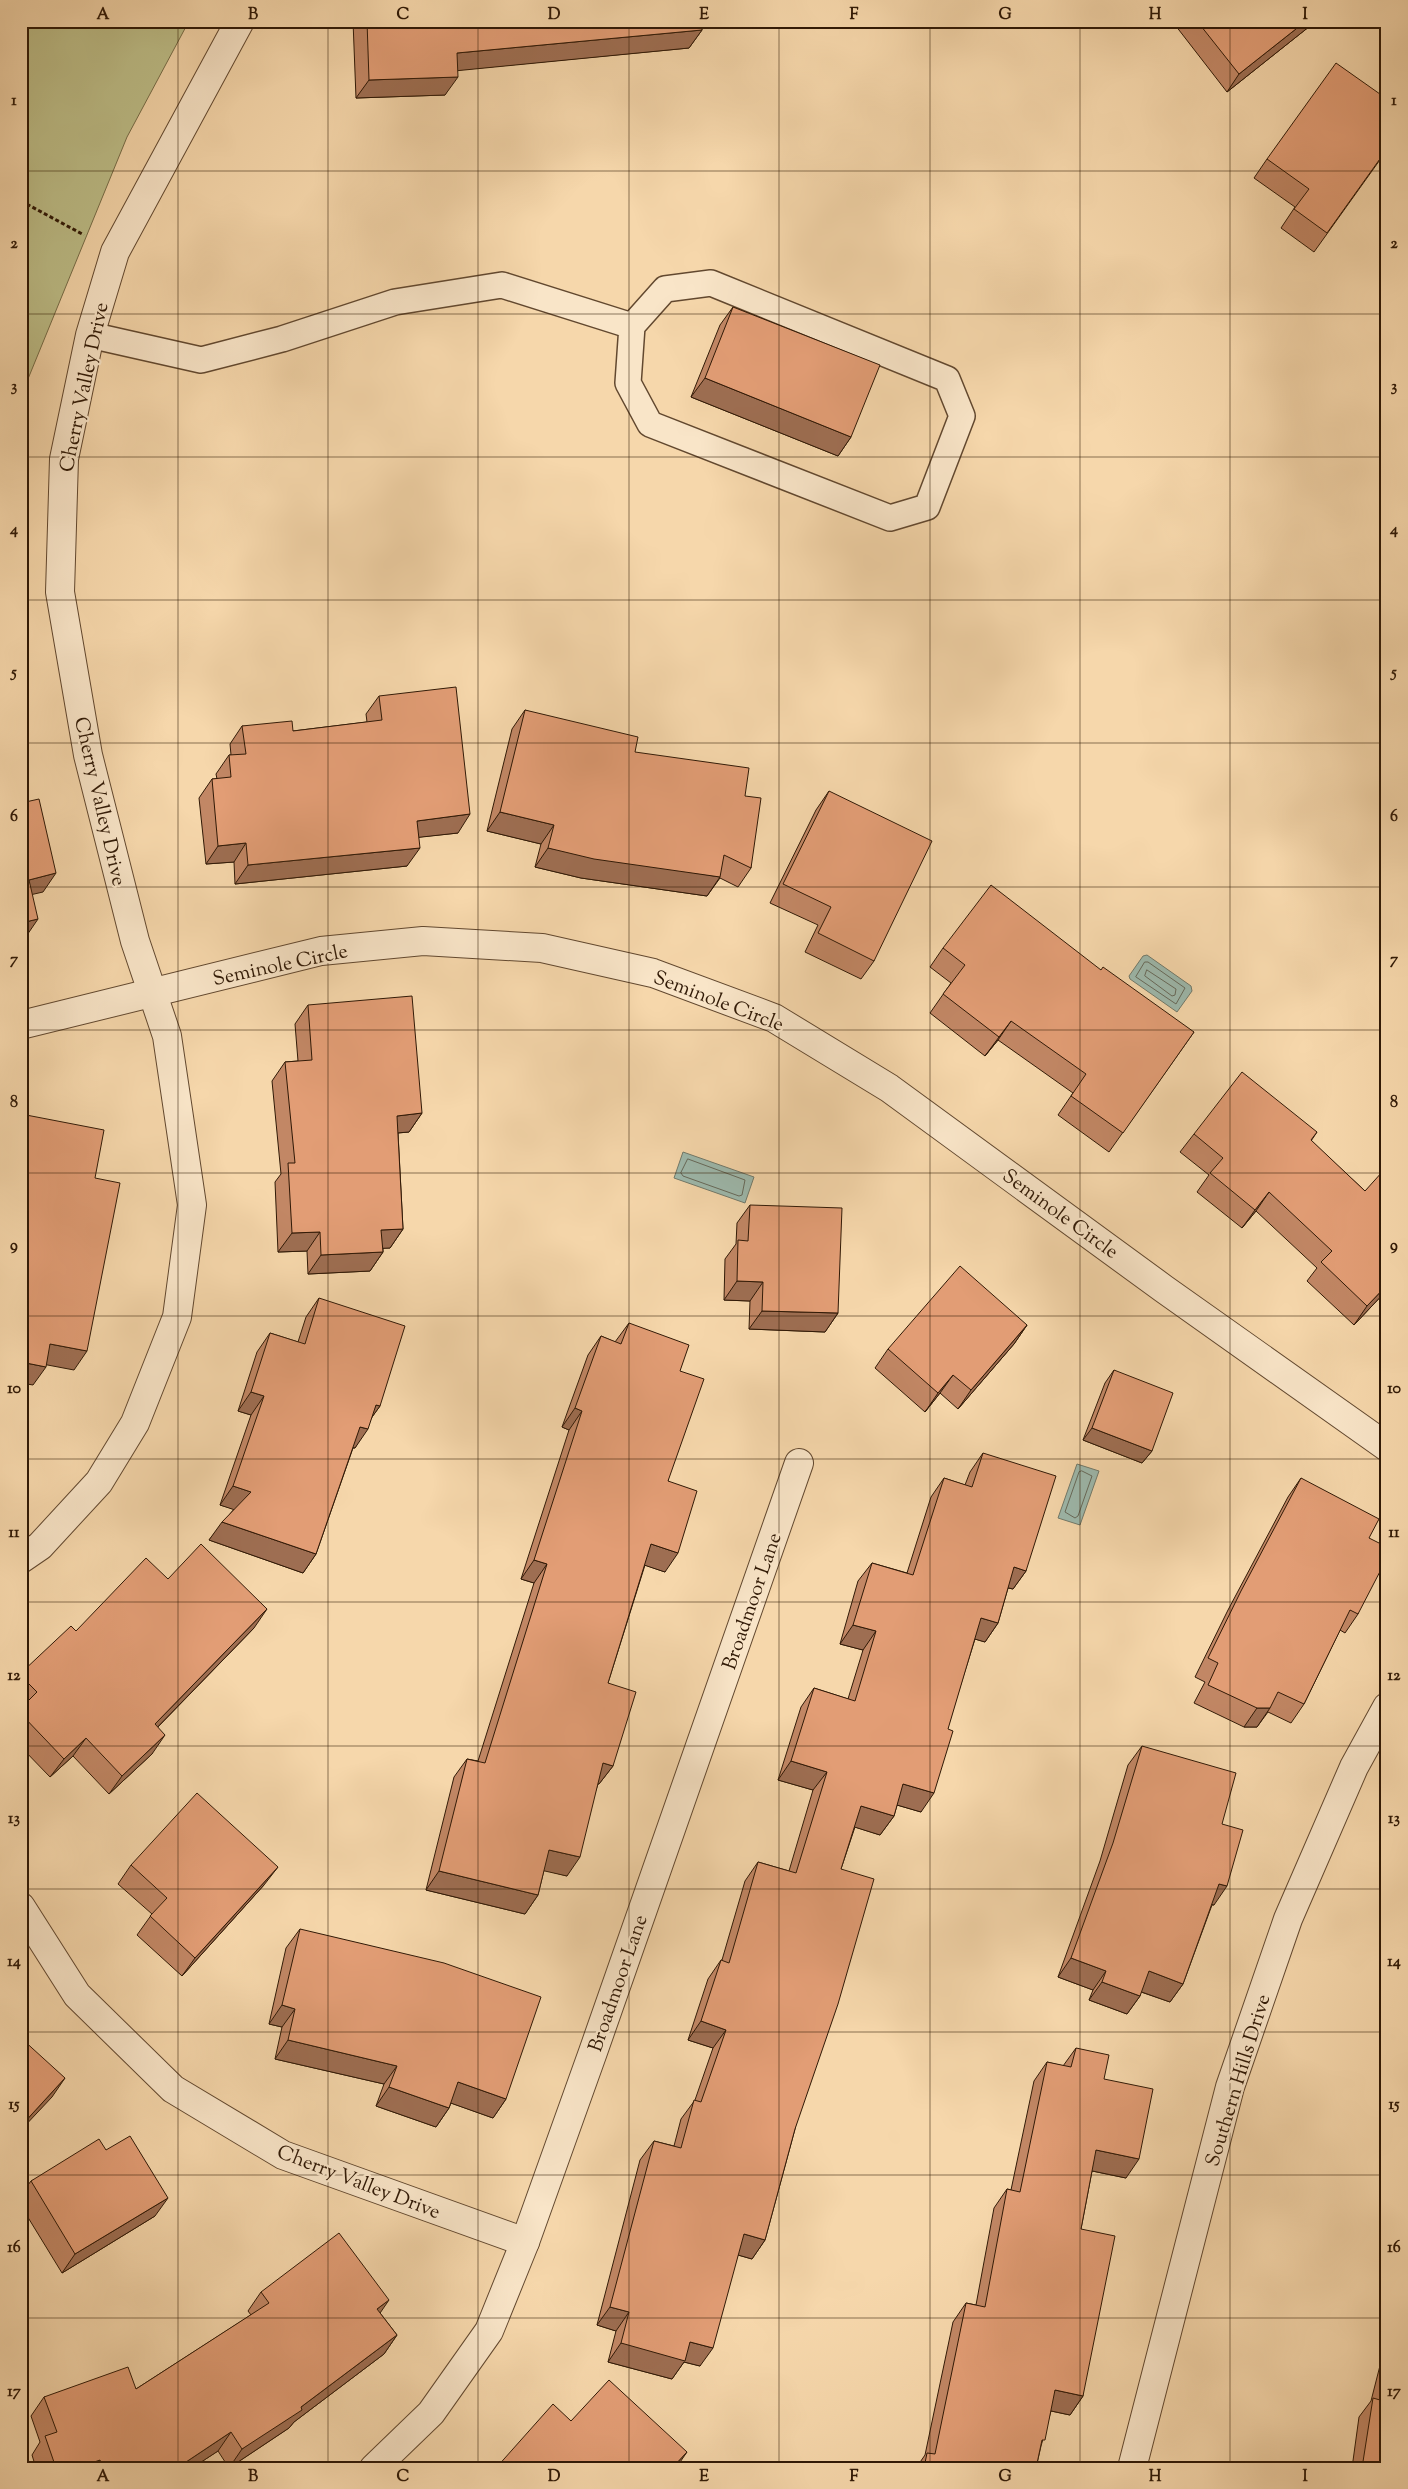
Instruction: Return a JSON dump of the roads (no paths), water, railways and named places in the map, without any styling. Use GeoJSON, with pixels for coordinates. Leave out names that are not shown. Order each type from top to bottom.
{"type":"FeatureCollection","features":[{"type":"Feature","properties":{"kind":"street","name":"Cherry Valley Drive"},"geometry":{"type":"LineString","coordinates":[[21,1559],[40,1546],[99,1482],[135,1423],[177,1317],[192,1206],[167,1036],[135,942],[88,756],[60,592],[64,459],[90,334],[115,252],[240,21]]}},
{"type":"Feature","properties":{"kind":"street","name":"Seminole Circle"},"geometry":{"type":"LineString","coordinates":[[21,1025],[321,951],[423,941],[542,948],[653,973],[774,1018],[889,1088],[1172,1294],[1387,1447]]}},
{"type":"Feature","properties":{"kind":"street","name":"Broadmoor Lane"},"geometry":{"type":"LineString","coordinates":[[374,2468],[431,2414],[490,2331],[525,2242],[799,1463]]}},
{"type":"Feature","properties":{"kind":"street","name":"Southern Hills Drive"},"geometry":{"type":"LineString","coordinates":[[1132,2468],[1230,2087],[1288,1920],[1354,1767],[1387,1708]]}},
{"type":"Feature","properties":{"kind":"street","name":"Cherry Valley Drive"},"geometry":{"type":"LineString","coordinates":[[21,1908],[77,1995],[173,2089],[283,2155],[525,2242]]}},
{"type":"Feature","properties":{"kind":"lane"},"geometry":{"type":"LineString","coordinates":[[711,283],[947,379],[962,416],[927,508],[890,518],[650,424],[628,383],[632,326],[665,289],[711,283]]}},
{"type":"Feature","properties":{"kind":"lane"},"geometry":{"type":"LineString","coordinates":[[90,334],[201,360],[282,339],[395,302],[502,285],[632,326]]}},
{"type":"Feature","properties":{"kind":"water"},"geometry":{"type":"Polygon","coordinates":[[[1147,955],[1191,986],[1192,991],[1177,1012],[1130,979],[1129,976],[1143,956],[1147,955]]]}},
{"type":"Feature","properties":{"kind":"water"},"geometry":{"type":"Polygon","coordinates":[[[683,1152],[754,1177],[745,1203],[674,1178],[683,1152]]]}},
{"type":"Feature","properties":{"kind":"water"},"geometry":{"type":"Polygon","coordinates":[[[1077,1464],[1099,1471],[1080,1525],[1058,1518],[1077,1464]]]}}]}
